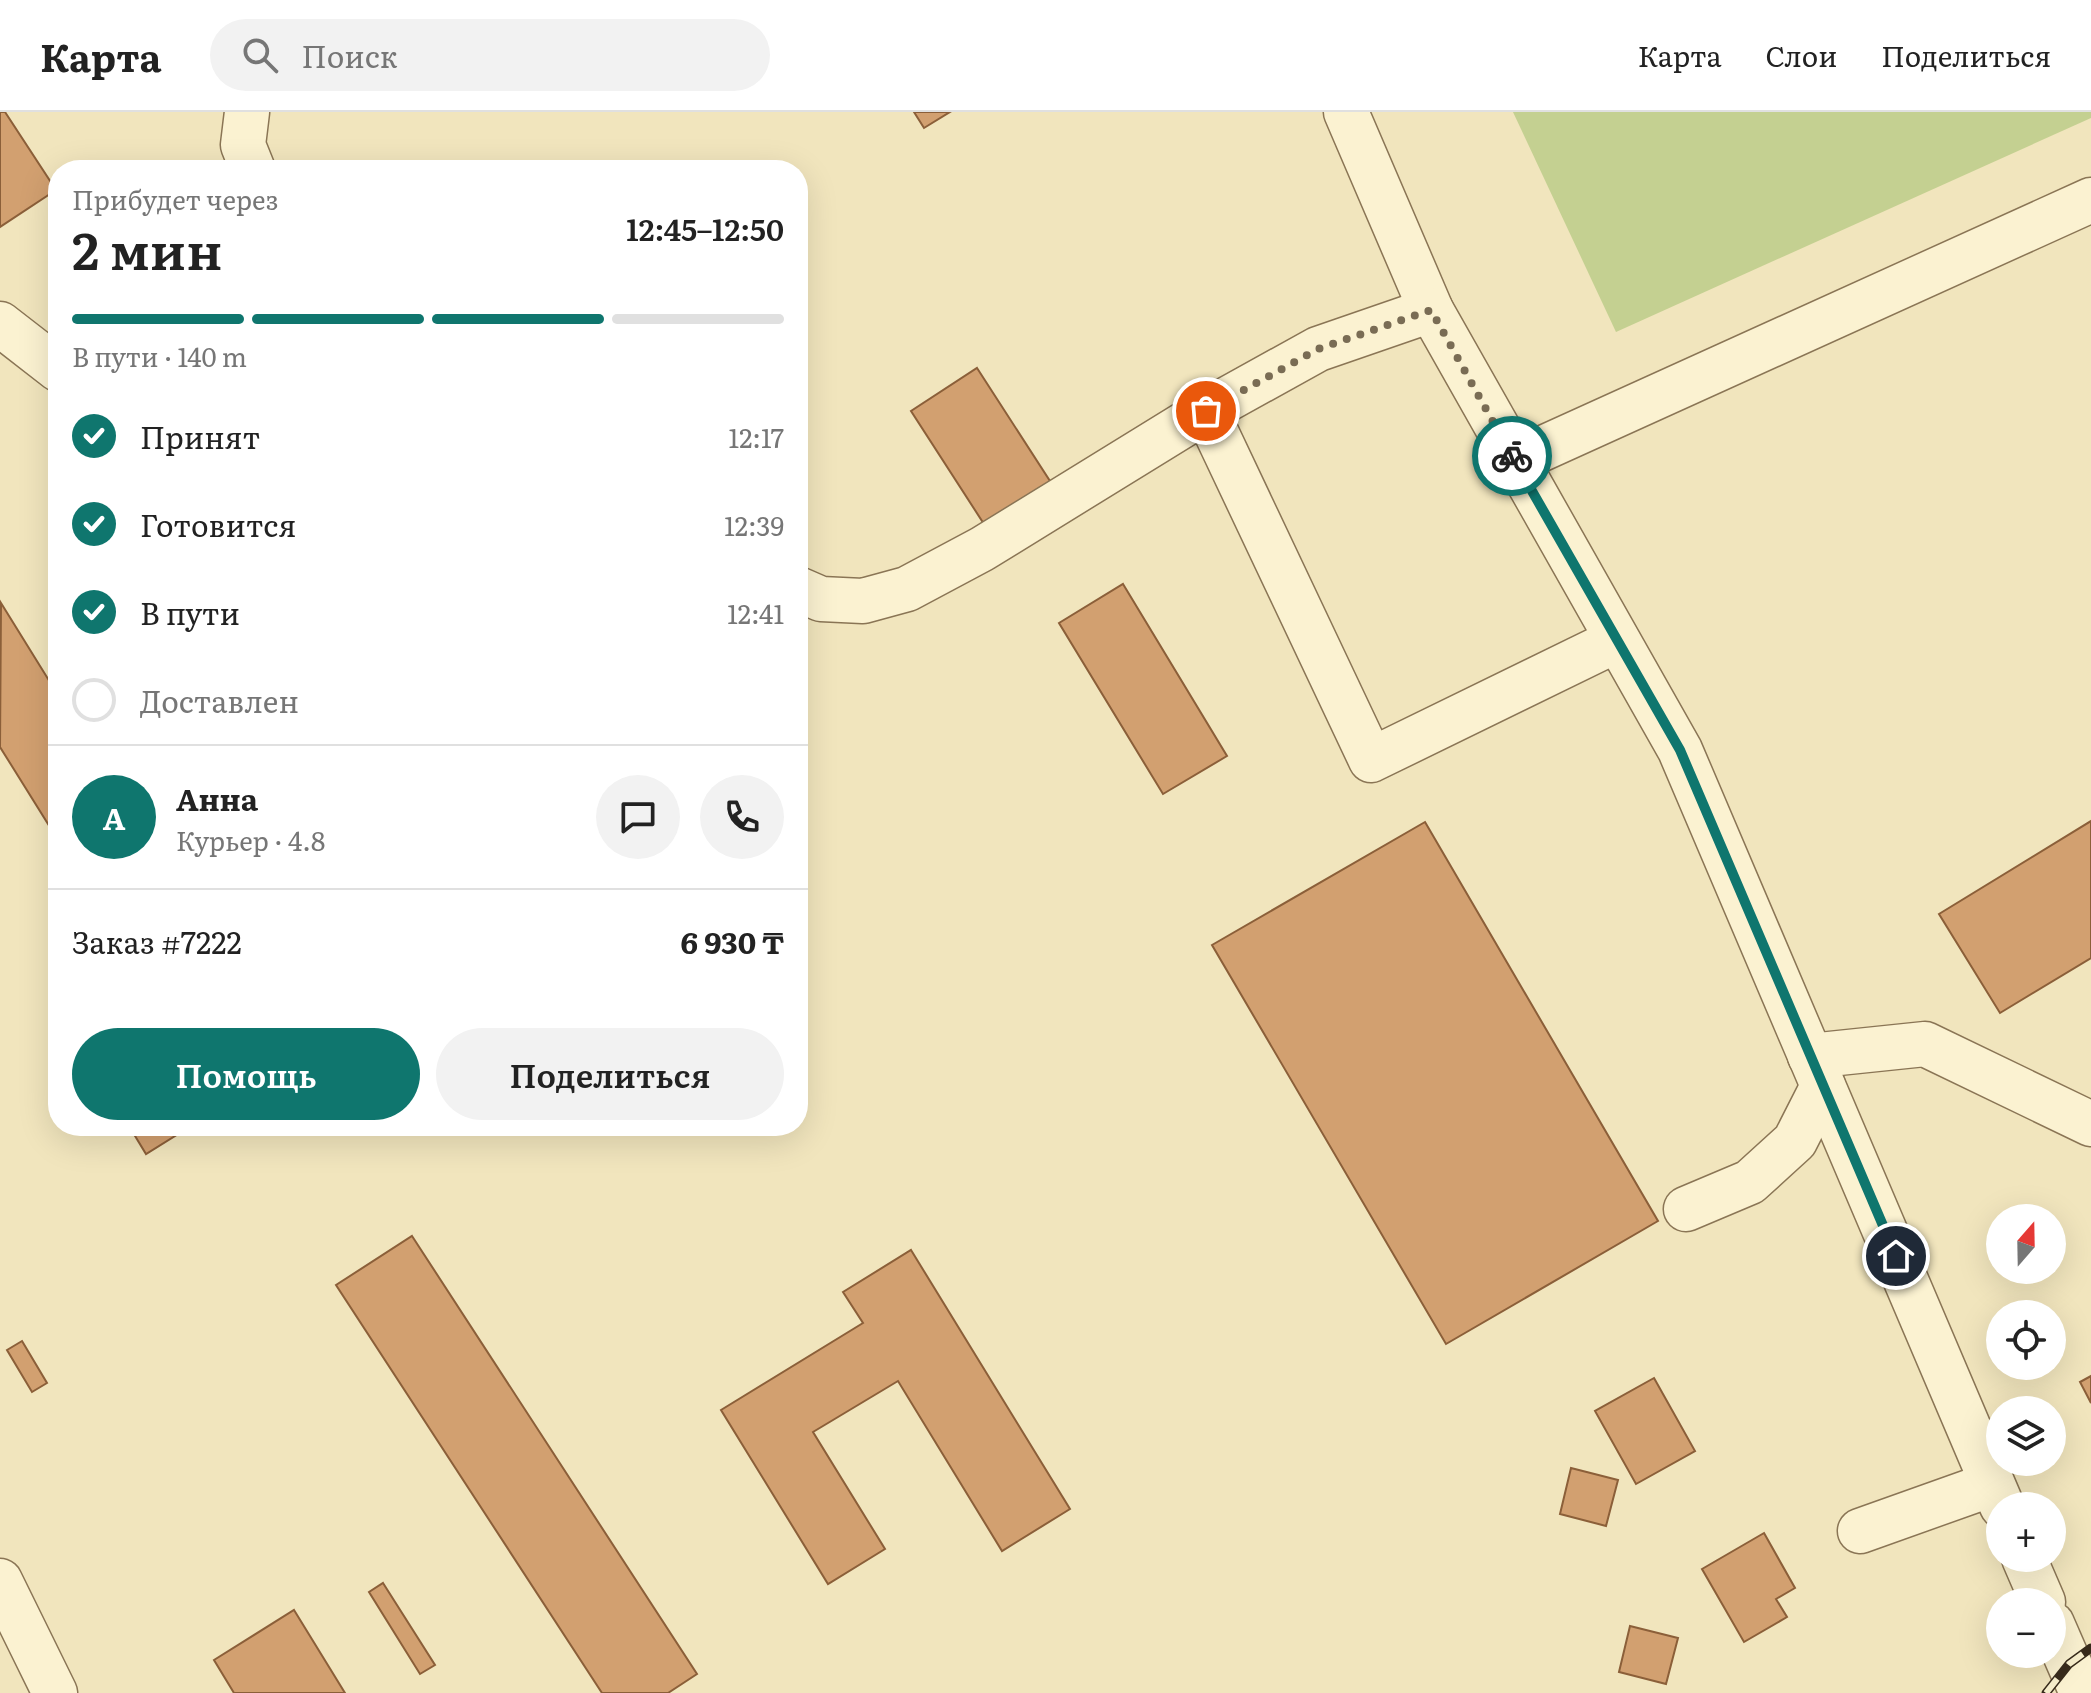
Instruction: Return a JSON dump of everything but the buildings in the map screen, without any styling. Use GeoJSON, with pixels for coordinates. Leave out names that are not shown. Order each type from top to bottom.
{"type":"FeatureCollection","features":[{"type":"Feature","properties":{"kind":"street"},"geometry":{"type":"LineString","coordinates":[[247,112],[243,145],[249,160]]}},
{"type":"Feature","properties":{"kind":"street"},"geometry":{"type":"LineString","coordinates":[[1346,112],[1431,310],[1680,750],[1996,1492]]}},
{"type":"Feature","properties":{"kind":"street"},"geometry":{"type":"LineString","coordinates":[[1515,461],[2091,200]]}},
{"type":"Feature","properties":{"kind":"street"},"geometry":{"type":"LineString","coordinates":[[808,593],[821,599],[863,601],[907,589],[982,549],[1206,411],[1318,349],[1431,310]]}},
{"type":"Feature","properties":{"kind":"street"},"geometry":{"type":"LineString","coordinates":[[0,324],[48,361]]}},
{"type":"Feature","properties":{"kind":"street"},"geometry":{"type":"LineString","coordinates":[[1206,411],[1371,760],[1617,640]]}},
{"type":"Feature","properties":{"kind":"street"},"geometry":{"type":"LineString","coordinates":[[1817,1071],[1925,1044],[2091,1124]]}},
{"type":"Feature","properties":{"kind":"street"},"geometry":{"type":"LineString","coordinates":[[1686,1209],[1750,1182],[1795,1141],[1817,1071]]}},
{"type":"Feature","properties":{"kind":"street"},"geometry":{"type":"LineString","coordinates":[[1860,1531],[1986,1498]]}},
{"type":"Feature","properties":{"kind":"street"},"geometry":{"type":"LineString","coordinates":[[0,1581],[55,1693]]}},
{"type":"Feature","properties":{"kind":"street"},"geometry":{"type":"LineString","coordinates":[[2066,1656],[2082,1693]]}},
{"type":"Feature","properties":{"kind":"green space"},"geometry":{"type":"Polygon","coordinates":[[[1513,112],[2091,112],[2091,118],[1616,332],[1513,112]]]}},
{"type":"Feature","properties":{"kind":"railway"},"geometry":{"type":"LineString","coordinates":[[2046,1693],[2069,1664],[2091,1648]]}},
{"type":"Feature","properties":{"kind":"way so far"},"geometry":{"type":"LineString","coordinates":[[1206,411],[1318,349],[1431,310],[1512,456]]}},
{"type":"Feature","properties":{"kind":"route"},"geometry":{"type":"LineString","coordinates":[[1512,456],[1680,750],[1896,1256]]}}]}
